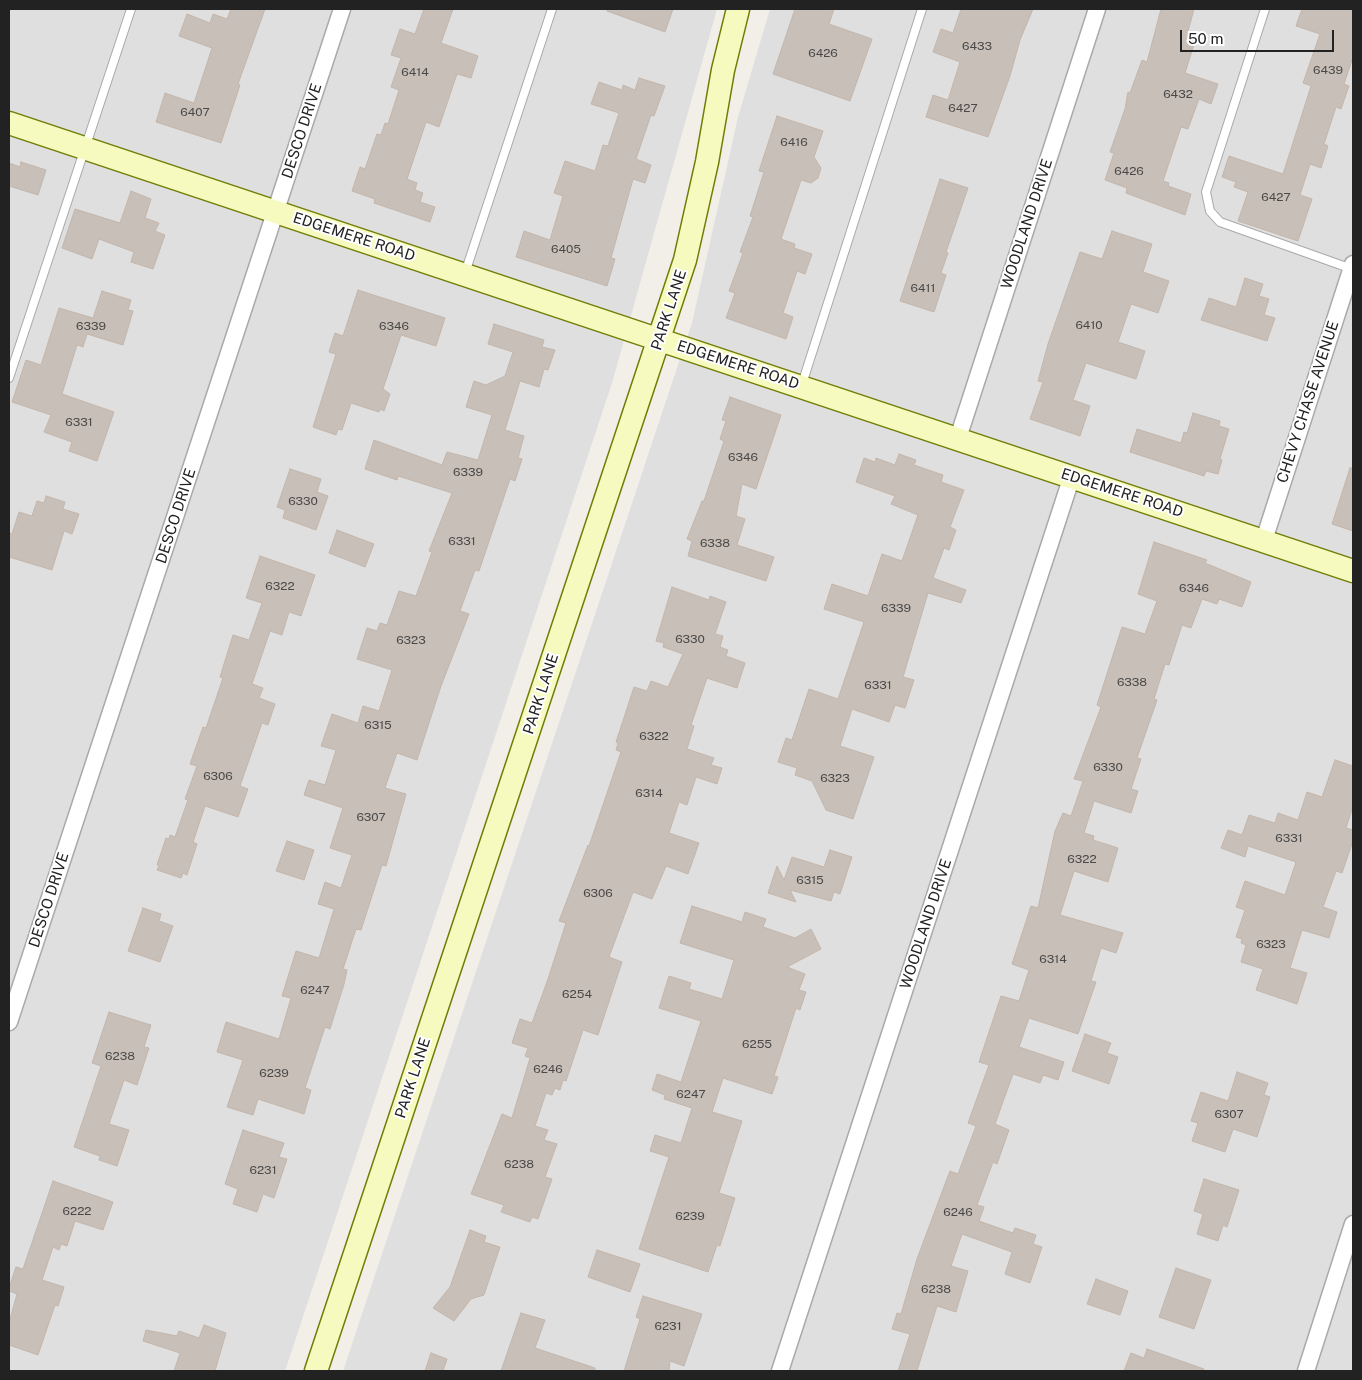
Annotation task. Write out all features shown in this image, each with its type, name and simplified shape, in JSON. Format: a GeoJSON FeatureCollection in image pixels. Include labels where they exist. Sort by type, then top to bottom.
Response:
{"type":"FeatureCollection","features":[{"type":"Feature","properties":{"kind":"street","name":"DESCO DRIVE"},"geometry":{"type":"LineString","coordinates":[[9,1022],[342,9]]}},
{"type":"Feature","properties":{"kind":"street","name":"PARK LANE"},"geometry":{"type":"LineString","coordinates":[[316,1371],[685,260],[707,162],[723,70],[738,9]]}},
{"type":"Feature","properties":{"kind":"street","name":"WOODLAND DRIVE"},"geometry":{"type":"LineString","coordinates":[[958,438],[1097,9]]}},
{"type":"Feature","properties":{"kind":"street","name":"EDGEMERE ROAD"},"geometry":{"type":"LineString","coordinates":[[9,123],[275,210],[1353,571]]}},
{"type":"Feature","properties":{"kind":"street","name":"CHEVY CHASE AVENUE"},"geometry":{"type":"LineString","coordinates":[[1264,540],[1352,267]]}},
{"type":"Feature","properties":{"kind":"street","name":"WOODLAND DRIVE"},"geometry":{"type":"LineString","coordinates":[[780,1371],[1072,476]]}},
{"type":"Feature","properties":{"kind":"street"},"geometry":{"type":"LineString","coordinates":[[1306,1371],[1353,1224]]}},
{"type":"Feature","properties":{"kind":"lane"},"geometry":{"type":"LineString","coordinates":[[9,378],[131,9]]}},
{"type":"Feature","properties":{"kind":"lane"},"geometry":{"type":"LineString","coordinates":[[464,273],[552,9]]}},
{"type":"Feature","properties":{"kind":"lane"},"geometry":{"type":"LineString","coordinates":[[801,386],[922,9]]}},
{"type":"Feature","properties":{"kind":"lane"},"geometry":{"type":"LineString","coordinates":[[1266,9],[1206,192],[1210,210],[1220,222],[1352,267]]}},
{"type":"Feature","properties":{"kind":"shaded area"},"geometry":{"type":"Polygon","coordinates":[[[9,9],[717,9],[612,383],[285,1371],[9,1371],[9,9]]]}},
{"type":"Feature","properties":{"kind":"shaded area"},"geometry":{"type":"Polygon","coordinates":[[[770,9],[1353,9],[1353,1371],[343,1371],[692,323],[738,117],[770,9]]]}},
{"type":"Feature","properties":{"kind":"building"},"geometry":{"type":"Polygon","coordinates":[[[231,9],[265,9],[238,84],[240,85],[221,143],[156,122],[165,93],[194,103],[212,48],[179,36],[187,14],[210,23],[213,14],[227,19],[231,9]]]}},
{"type":"Feature","properties":{"kind":"building"},"geometry":{"type":"Polygon","coordinates":[[[424,9],[453,9],[441,43],[478,56],[471,78],[457,74],[439,127],[426,122],[407,179],[417,183],[415,190],[423,193],[420,202],[435,207],[430,222],[374,203],[375,199],[352,191],[360,167],[365,169],[377,134],[381,135],[385,123],[388,124],[399,90],[391,87],[401,58],[391,55],[400,29],[415,34],[424,9]]]}},
{"type":"Feature","properties":{"kind":"building"},"geometry":{"type":"Polygon","coordinates":[[[607,9],[673,9],[665,32],[607,11],[607,9]]]}},
{"type":"Feature","properties":{"kind":"building"},"geometry":{"type":"Polygon","coordinates":[[[795,9],[834,9],[829,24],[872,39],[850,101],[773,74],[795,9]]]}},
{"type":"Feature","properties":{"kind":"building"},"geometry":{"type":"Polygon","coordinates":[[[961,9],[1033,9],[1020,40],[1010,76],[988,137],[926,117],[933,95],[948,100],[960,62],[933,52],[941,29],[953,33],[961,9]]]}},
{"type":"Feature","properties":{"kind":"building"},"geometry":{"type":"Polygon","coordinates":[[[1161,9],[1194,9],[1187,35],[1196,38],[1185,73],[1218,84],[1211,104],[1199,99],[1188,129],[1181,127],[1163,181],[1169,183],[1168,186],[1191,194],[1185,215],[1126,193],[1127,188],[1105,180],[1114,153],[1110,152],[1125,109],[1128,92],[1130,93],[1142,60],[1147,62],[1161,9]]]}},
{"type":"Feature","properties":{"kind":"building"},"geometry":{"type":"Polygon","coordinates":[[[1302,9],[1353,9],[1353,57],[1344,84],[1349,86],[1341,109],[1336,107],[1324,144],[1328,146],[1321,168],[1310,164],[1300,195],[1312,199],[1298,241],[1238,221],[1248,192],[1234,187],[1236,182],[1222,177],[1229,156],[1283,174],[1311,86],[1303,83],[1320,34],[1296,26],[1302,9]]]}},
{"type":"Feature","properties":{"kind":"building"},"geometry":{"type":"Polygon","coordinates":[[[639,78],[665,86],[654,116],[651,115],[636,159],[651,165],[645,183],[633,179],[611,258],[615,259],[607,286],[516,257],[524,231],[550,240],[563,196],[554,193],[565,161],[595,171],[603,145],[608,146],[619,113],[591,104],[599,82],[622,90],[623,85],[635,90],[639,78]]]}},
{"type":"Feature","properties":{"kind":"building"},"geometry":{"type":"Polygon","coordinates":[[[777,116],[823,131],[814,157],[821,168],[818,178],[811,183],[801,180],[781,239],[795,244],[794,248],[812,254],[805,274],[797,271],[783,313],[793,317],[786,339],[726,318],[735,293],[729,291],[743,253],[740,252],[753,217],[750,216],[764,172],[759,171],[777,116]]]}},
{"type":"Feature","properties":{"kind":"building"},"geometry":{"type":"Polygon","coordinates":[[[21,162],[46,170],[38,195],[9,186],[9,163],[20,167],[21,162]]]}},
{"type":"Feature","properties":{"kind":"building"},"geometry":{"type":"Polygon","coordinates":[[[940,179],[968,188],[946,252],[948,253],[941,273],[946,275],[934,312],[900,301],[940,179]]]}},
{"type":"Feature","properties":{"kind":"building"},"geometry":{"type":"Polygon","coordinates":[[[131,191],[151,199],[145,218],[159,223],[155,231],[165,235],[153,269],[131,262],[134,252],[99,239],[92,259],[62,248],[75,209],[120,223],[131,191]]]}},
{"type":"Feature","properties":{"kind":"building"},"geometry":{"type":"Polygon","coordinates":[[[1112,231],[1152,244],[1143,272],[1169,281],[1158,313],[1131,304],[1118,342],[1145,351],[1136,379],[1086,363],[1073,400],[1090,406],[1080,436],[1030,419],[1043,382],[1038,381],[1048,344],[1080,252],[1102,259],[1112,231]]]}},
{"type":"Feature","properties":{"kind":"building"},"geometry":{"type":"Polygon","coordinates":[[[1245,278],[1263,284],[1259,296],[1269,299],[1264,315],[1275,318],[1267,341],[1201,320],[1209,298],[1236,307],[1245,278]]]}},
{"type":"Feature","properties":{"kind":"building"},"geometry":{"type":"Polygon","coordinates":[[[358,290],[445,318],[436,346],[401,335],[383,389],[390,394],[384,411],[380,409],[379,412],[351,403],[342,430],[338,429],[336,435],[313,427],[336,354],[329,352],[335,333],[343,336],[358,290]]]}},
{"type":"Feature","properties":{"kind":"building"},"geometry":{"type":"Polygon","coordinates":[[[102,291],[131,300],[128,310],[133,311],[123,345],[87,334],[83,347],[77,345],[62,394],[114,412],[97,461],[69,451],[72,442],[44,432],[51,415],[12,402],[26,360],[41,365],[59,308],[93,318],[102,291]]]}},
{"type":"Feature","properties":{"kind":"building"},"geometry":{"type":"Polygon","coordinates":[[[494,324],[544,340],[542,347],[555,350],[548,370],[544,369],[539,387],[520,381],[505,430],[524,436],[518,458],[522,459],[515,481],[510,479],[479,571],[475,570],[460,611],[469,614],[441,686],[417,760],[397,753],[385,788],[406,794],[386,866],[382,865],[361,930],[356,929],[343,969],[347,970],[344,984],[330,1029],[325,1027],[305,1088],[311,1090],[304,1114],[258,1099],[253,1115],[227,1107],[243,1060],[217,1052],[226,1022],[279,1039],[291,998],[282,996],[296,951],[319,958],[334,909],[318,904],[325,882],[341,888],[352,855],[330,848],[343,808],[304,795],[309,780],[325,785],[336,750],[321,746],[332,714],[358,723],[363,706],[379,711],[392,670],[357,659],[367,628],[377,631],[380,623],[387,625],[399,591],[416,596],[432,552],[429,551],[452,493],[398,476],[397,480],[365,469],[374,440],[442,465],[447,452],[478,460],[492,415],[466,407],[474,381],[486,385],[505,376],[513,352],[488,344],[494,324]]]}},
{"type":"Feature","properties":{"kind":"building"},"geometry":{"type":"Polygon","coordinates":[[[730,397],[781,415],[756,489],[742,484],[736,516],[745,519],[737,545],[774,557],[766,581],[688,556],[692,541],[687,539],[702,501],[704,501],[724,441],[720,439],[726,421],[722,420],[730,397]]]}},
{"type":"Feature","properties":{"kind":"building"},"geometry":{"type":"Polygon","coordinates":[[[1193,413],[1220,421],[1219,426],[1229,429],[1220,459],[1222,460],[1218,474],[1206,471],[1204,476],[1130,452],[1137,429],[1181,443],[1184,432],[1187,433],[1193,413]]]}},
{"type":"Feature","properties":{"kind":"building"},"geometry":{"type":"Polygon","coordinates":[[[899,454],[916,460],[914,465],[943,475],[941,482],[964,490],[950,527],[956,530],[949,550],[944,548],[933,578],[966,590],[961,603],[928,593],[903,677],[914,680],[905,708],[895,705],[889,722],[852,709],[840,746],[874,757],[853,819],[826,810],[812,781],[795,775],[797,768],[778,762],[786,738],[792,740],[809,689],[838,699],[864,622],[824,609],[832,584],[868,596],[882,554],[902,561],[918,515],[891,504],[895,496],[856,482],[864,458],[875,462],[876,458],[895,465],[899,454]]]}},
{"type":"Feature","properties":{"kind":"building"},"geometry":{"type":"Polygon","coordinates":[[[1350,468],[1353,468],[1353,531],[1332,524],[1350,468]]]}},
{"type":"Feature","properties":{"kind":"building"},"geometry":{"type":"Polygon","coordinates":[[[290,469],[321,479],[317,492],[328,496],[316,530],[283,518],[285,510],[277,507],[290,469]]]}},
{"type":"Feature","properties":{"kind":"building"},"geometry":{"type":"Polygon","coordinates":[[[46,496],[65,502],[63,509],[79,514],[72,534],[64,531],[52,570],[9,557],[9,533],[12,534],[19,512],[32,516],[37,501],[44,503],[46,496]]]}},
{"type":"Feature","properties":{"kind":"building"},"geometry":{"type":"Polygon","coordinates":[[[337,530],[374,544],[365,567],[329,553],[337,530]]]}},
{"type":"Feature","properties":{"kind":"building"},"geometry":{"type":"Polygon","coordinates":[[[1154,542],[1207,560],[1205,563],[1251,582],[1242,607],[1219,599],[1217,604],[1202,599],[1191,628],[1182,625],[1169,665],[1165,664],[1154,699],[1157,700],[1137,758],[1141,759],[1131,789],[1138,791],[1131,813],[1094,801],[1084,833],[1094,836],[1093,840],[1118,848],[1108,882],[1074,871],[1060,915],[1123,933],[1116,953],[1101,948],[1091,981],[1096,982],[1078,1034],[1029,1018],[1019,1047],[1064,1062],[1058,1080],[1043,1075],[1040,1083],[1013,1074],[995,1124],[1009,1130],[997,1164],[993,1162],[977,1205],[984,1207],[979,1221],[1013,1233],[1015,1228],[1036,1235],[1033,1244],[1042,1247],[1030,1283],[1005,1274],[1012,1252],[962,1234],[951,1266],[968,1271],[956,1312],[937,1306],[917,1371],[898,1371],[910,1334],[892,1329],[897,1313],[901,1314],[917,1259],[950,1171],[958,1174],[976,1126],[968,1123],[989,1065],[979,1062],[1001,996],[1019,1001],[1029,970],[1012,964],[1031,906],[1038,908],[1055,831],[1063,813],[1071,816],[1083,781],[1074,779],[1101,707],[1097,705],[1122,627],[1145,634],[1157,601],[1138,594],[1154,542]]]}},
{"type":"Feature","properties":{"kind":"building"},"geometry":{"type":"Polygon","coordinates":[[[260,556],[315,575],[301,616],[289,612],[282,635],[270,631],[252,684],[263,688],[259,698],[275,704],[268,725],[262,723],[240,786],[248,789],[238,817],[205,806],[193,842],[197,844],[187,875],[183,873],[181,878],[157,870],[159,866],[157,865],[166,838],[169,839],[170,835],[175,837],[188,800],[185,799],[197,766],[190,764],[203,727],[206,728],[223,678],[220,677],[233,635],[249,640],[262,603],[246,598],[260,556]]]}},
{"type":"Feature","properties":{"kind":"building"},"geometry":{"type":"Polygon","coordinates":[[[672,587],[709,600],[710,596],[726,602],[715,634],[723,636],[720,647],[728,650],[726,656],[745,663],[737,688],[707,678],[691,725],[694,726],[687,749],[714,758],[711,765],[722,768],[717,784],[696,777],[687,805],[679,802],[669,833],[699,843],[688,874],[666,866],[652,899],[633,892],[609,957],[622,962],[598,1035],[583,1030],[566,1081],[563,1080],[560,1090],[555,1088],[552,1095],[546,1093],[535,1126],[548,1130],[544,1140],[557,1144],[545,1177],[552,1179],[538,1219],[532,1217],[530,1222],[501,1212],[504,1205],[471,1194],[502,1114],[512,1118],[530,1058],[525,1056],[528,1048],[512,1043],[520,1019],[532,1023],[548,979],[566,923],[559,921],[589,846],[621,752],[616,750],[618,743],[616,742],[634,687],[647,691],[651,681],[668,687],[683,654],[663,647],[664,643],[656,641],[672,587]]]}},
{"type":"Feature","properties":{"kind":"building"},"geometry":{"type":"Polygon","coordinates":[[[1335,760],[1353,766],[1353,806],[1346,828],[1353,830],[1353,841],[1342,873],[1336,871],[1323,907],[1337,912],[1329,938],[1302,930],[1290,968],[1307,973],[1297,1004],[1256,990],[1263,969],[1241,962],[1246,945],[1241,943],[1242,939],[1236,937],[1245,910],[1236,907],[1245,881],[1285,895],[1296,862],[1248,846],[1245,857],[1221,848],[1228,830],[1242,835],[1249,815],[1275,823],[1278,813],[1298,820],[1307,792],[1322,797],[1335,760]]]}},
{"type":"Feature","properties":{"kind":"building"},"geometry":{"type":"Polygon","coordinates":[[[287,841],[314,850],[304,880],[276,871],[287,841]]]}},
{"type":"Feature","properties":{"kind":"building"},"geometry":{"type":"Polygon","coordinates":[[[830,850],[852,857],[840,894],[834,892],[831,901],[790,890],[796,902],[768,893],[777,866],[784,880],[792,857],[824,867],[830,850]]]}},
{"type":"Feature","properties":{"kind":"building"},"geometry":{"type":"Polygon","coordinates":[[[692,906],[742,922],[745,912],[766,919],[763,927],[795,938],[811,929],[821,949],[787,967],[805,974],[799,990],[806,992],[800,1010],[796,1008],[774,1076],[778,1077],[772,1094],[723,1078],[712,1112],[742,1121],[719,1193],[735,1198],[720,1246],[717,1245],[708,1272],[639,1249],[669,1157],[650,1151],[655,1135],[681,1143],[692,1108],[664,1099],[665,1095],[652,1090],[657,1074],[681,1082],[701,1021],[659,1008],[669,976],[691,983],[689,989],[722,999],[734,960],[680,943],[692,906]]]}},
{"type":"Feature","properties":{"kind":"building"},"geometry":{"type":"Polygon","coordinates":[[[143,908],[161,914],[159,921],[173,926],[160,962],[128,951],[143,908]]]}},
{"type":"Feature","properties":{"kind":"building"},"geometry":{"type":"Polygon","coordinates":[[[109,1012],[151,1025],[144,1047],[149,1048],[137,1085],[124,1080],[109,1124],[129,1130],[117,1166],[99,1160],[100,1156],[74,1147],[101,1066],[92,1063],[109,1012]]]}},
{"type":"Feature","properties":{"kind":"building"},"geometry":{"type":"Polygon","coordinates":[[[1085,1034],[1111,1043],[1107,1053],[1118,1057],[1109,1084],[1072,1071],[1085,1034]]]}},
{"type":"Feature","properties":{"kind":"building"},"geometry":{"type":"Polygon","coordinates":[[[1237,1072],[1268,1083],[1264,1095],[1270,1097],[1257,1137],[1233,1129],[1225,1152],[1192,1141],[1198,1123],[1191,1121],[1201,1092],[1228,1101],[1237,1072]]]}},
{"type":"Feature","properties":{"kind":"building"},"geometry":{"type":"Polygon","coordinates":[[[243,1130],[284,1143],[279,1157],[287,1159],[274,1198],[263,1194],[257,1212],[233,1204],[238,1189],[225,1184],[243,1130]]]}},
{"type":"Feature","properties":{"kind":"building"},"geometry":{"type":"Polygon","coordinates":[[[1204,1179],[1239,1190],[1227,1227],[1223,1225],[1218,1241],[1197,1234],[1203,1214],[1194,1211],[1204,1179]]]}},
{"type":"Feature","properties":{"kind":"building"},"geometry":{"type":"Polygon","coordinates":[[[53,1181],[113,1202],[103,1230],[75,1221],[67,1246],[61,1244],[59,1250],[53,1247],[42,1280],[64,1287],[58,1306],[55,1305],[38,1355],[9,1345],[9,1323],[17,1294],[9,1291],[9,1288],[16,1267],[23,1269],[53,1181]]]}},
{"type":"Feature","properties":{"kind":"building"},"geometry":{"type":"Polygon","coordinates":[[[470,1230],[486,1236],[484,1242],[500,1247],[484,1295],[471,1299],[454,1321],[433,1308],[450,1287],[470,1230]]]}},
{"type":"Feature","properties":{"kind":"building"},"geometry":{"type":"Polygon","coordinates":[[[597,1250],[640,1264],[630,1292],[588,1277],[597,1250]]]}},
{"type":"Feature","properties":{"kind":"building"},"geometry":{"type":"Polygon","coordinates":[[[1176,1268],[1211,1280],[1194,1329],[1159,1317],[1176,1268]]]}},
{"type":"Feature","properties":{"kind":"building"},"geometry":{"type":"Polygon","coordinates":[[[1096,1279],[1128,1291],[1120,1315],[1087,1304],[1096,1279]]]}},
{"type":"Feature","properties":{"kind":"building"},"geometry":{"type":"Polygon","coordinates":[[[643,1296],[702,1314],[684,1366],[670,1361],[669,1371],[624,1371],[640,1319],[636,1317],[643,1296]]]}},
{"type":"Feature","properties":{"kind":"building"},"geometry":{"type":"Polygon","coordinates":[[[521,1313],[545,1320],[535,1348],[595,1368],[595,1371],[501,1371],[521,1313]]]}},
{"type":"Feature","properties":{"kind":"building"},"geometry":{"type":"Polygon","coordinates":[[[204,1325],[226,1333],[215,1371],[174,1371],[180,1353],[143,1341],[146,1330],[177,1336],[179,1331],[199,1338],[204,1325]]]}},
{"type":"Feature","properties":{"kind":"building"},"geometry":{"type":"Polygon","coordinates":[[[1147,1349],[1204,1369],[1203,1371],[1124,1371],[1131,1353],[1144,1358],[1147,1349]]]}},
{"type":"Feature","properties":{"kind":"building"},"geometry":{"type":"Polygon","coordinates":[[[431,1353],[447,1359],[443,1371],[425,1371],[431,1353]]]}}]}
